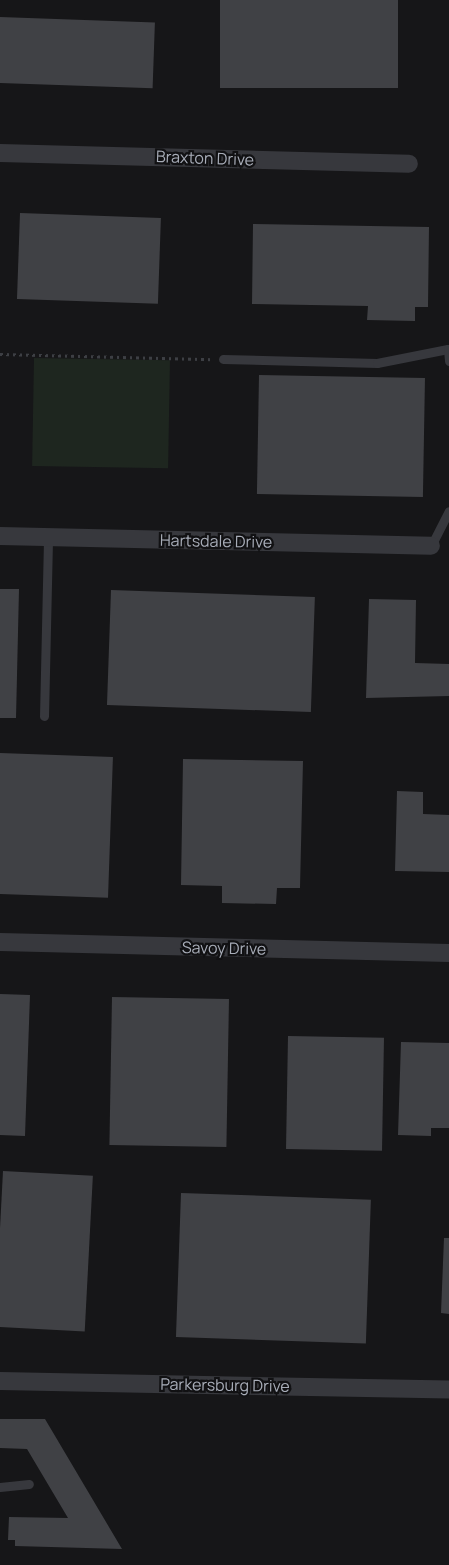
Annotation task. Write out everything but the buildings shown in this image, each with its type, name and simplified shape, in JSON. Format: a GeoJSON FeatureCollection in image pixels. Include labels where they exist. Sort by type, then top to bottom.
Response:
{"type":"FeatureCollection","features":[{"type":"Feature","properties":{"kind":"street","name":"Braxton Drive"},"geometry":{"type":"LineString","coordinates":[[0,153],[410,164]]}},
{"type":"Feature","properties":{"kind":"street","name":"Hartsdale Drive"},"geometry":{"type":"LineString","coordinates":[[0,536],[431,546]]}},
{"type":"Feature","properties":{"kind":"street","name":"Savoy Drive"},"geometry":{"type":"LineString","coordinates":[[0,942],[449,953]]}},
{"type":"Feature","properties":{"kind":"street","name":"Parkersburg Drive"},"geometry":{"type":"LineString","coordinates":[[0,1381],[449,1390]]}},
{"type":"Feature","properties":{"kind":"lane"},"geometry":{"type":"LineString","coordinates":[[223,359],[377,363],[448,349],[449,361]]}},
{"type":"Feature","properties":{"kind":"lane"},"geometry":{"type":"LineString","coordinates":[[431,546],[449,511]]}},
{"type":"Feature","properties":{"kind":"lane"},"geometry":{"type":"LineString","coordinates":[[44,716],[48,537]]}},
{"type":"Feature","properties":{"kind":"lane"},"geometry":{"type":"LineString","coordinates":[[0,1487],[29,1484]]}},
{"type":"Feature","properties":{"kind":"path"},"geometry":{"type":"LineString","coordinates":[[0,354],[223,359]]}},
{"type":"Feature","properties":{"kind":"shaded area"},"geometry":{"type":"Polygon","coordinates":[[[34,358],[170,360],[168,468],[32,466],[34,358]]]}}]}
